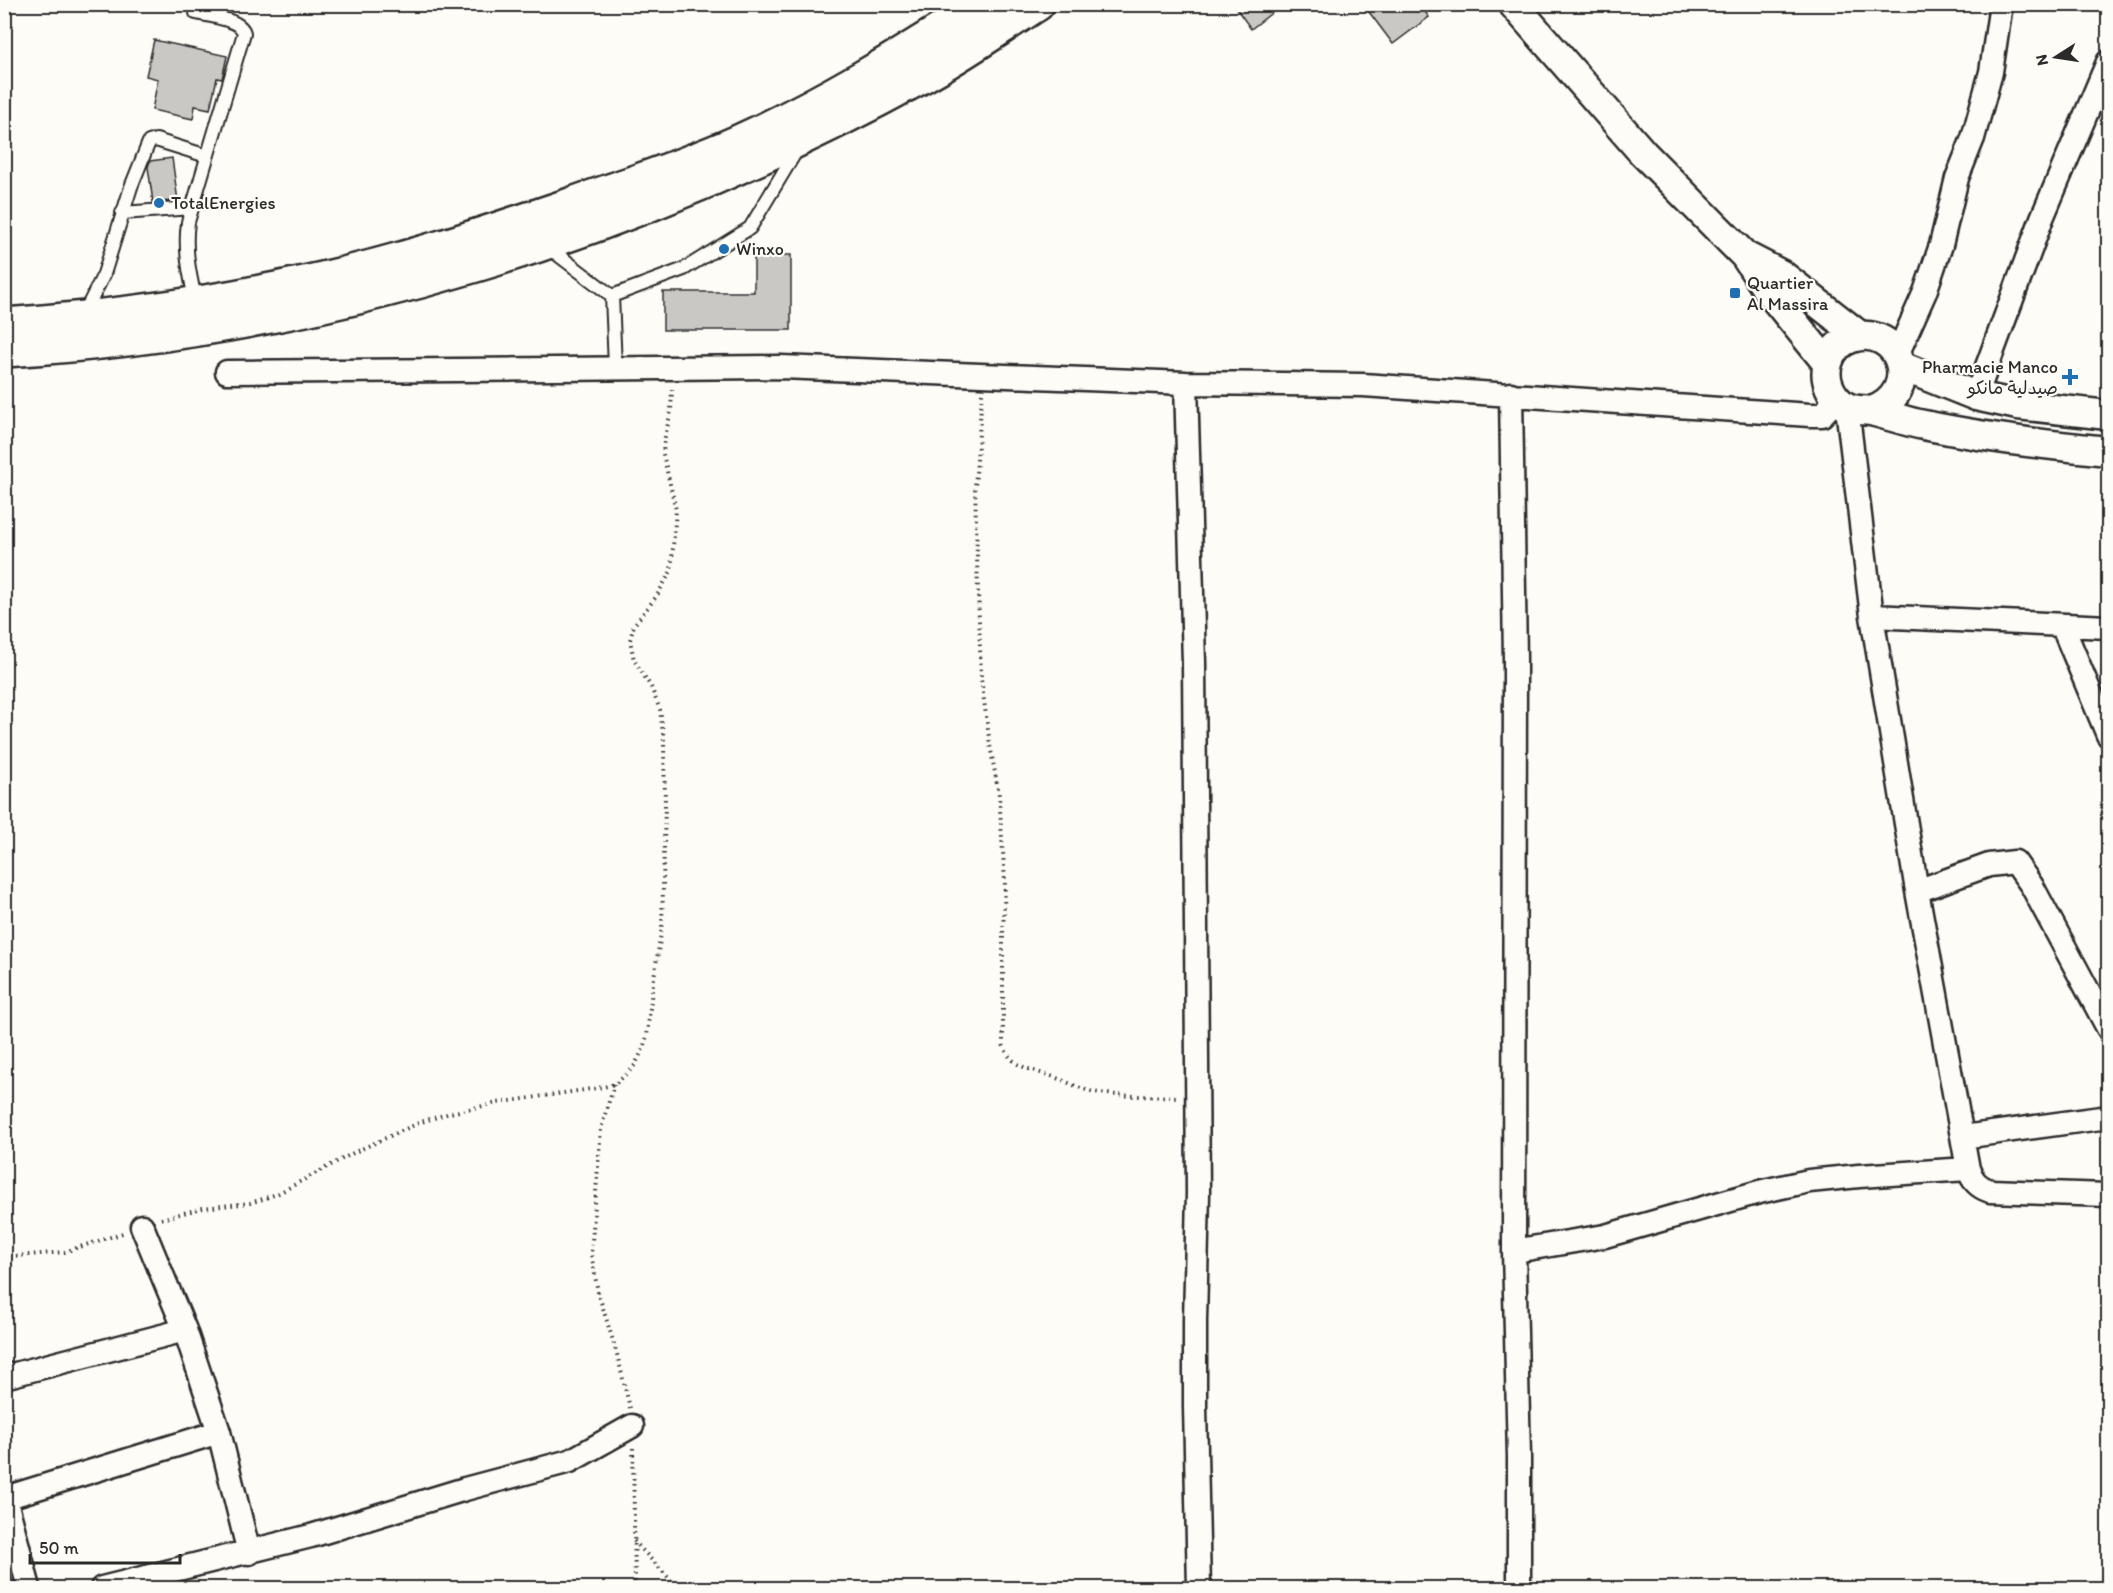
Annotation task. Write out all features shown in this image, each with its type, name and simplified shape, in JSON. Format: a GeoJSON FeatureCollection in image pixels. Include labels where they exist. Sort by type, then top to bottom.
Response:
{"type":"FeatureCollection","features":[{"type":"Feature","properties":{"kind":"highway"},"geometry":{"type":"LineString","coordinates":[[4,325],[81,319],[196,304],[306,283],[455,244],[663,172],[736,143],[814,105],[982,4]]}},
{"type":"Feature","properties":{"kind":"highway"},"geometry":{"type":"LineString","coordinates":[[4,350],[194,330],[288,313],[389,290],[544,244],[679,194],[804,138],[927,73],[1037,4]]}},
{"type":"Feature","properties":{"kind":"street"},"geometry":{"type":"LineString","coordinates":[[1513,4],[1643,153],[1745,256],[1766,288],[1827,363]]}},
{"type":"Feature","properties":{"kind":"street"},"geometry":{"type":"LineString","coordinates":[[1899,361],[1941,245],[1957,178],[1973,138],[1991,72],[2001,4]]}},
{"type":"Feature","properties":{"kind":"street"},"geometry":{"type":"LineString","coordinates":[[1976,396],[2042,218],[2109,62]]}},
{"type":"Feature","properties":{"kind":"street"},"geometry":{"type":"LineString","coordinates":[[1745,256],[1782,275],[1860,336]]}},
{"type":"Feature","properties":{"kind":"street"},"geometry":{"type":"LineString","coordinates":[[227,372],[781,367],[1186,383],[1363,385],[1822,415],[1852,406],[1883,407],[1899,389],[1902,378],[1899,361],[1890,346],[1881,339],[1871,336],[1850,338],[1833,351],[1827,363],[1826,376],[1829,389],[1852,406],[1921,425],[1975,435],[2024,443],[2109,451]]}},
{"type":"Feature","properties":{"kind":"street"},"geometry":{"type":"LineString","coordinates":[[1899,361],[1976,396],[2018,405],[2109,415]]}},
{"type":"Feature","properties":{"kind":"street"},"geometry":{"type":"LineString","coordinates":[[1186,383],[1194,663],[1198,1193],[1195,1342],[1199,1588]]}},
{"type":"Feature","properties":{"kind":"street"},"geometry":{"type":"LineString","coordinates":[[1511,394],[1515,659],[1514,1251],[1519,1457],[1519,1588]]}},
{"type":"Feature","properties":{"kind":"street"},"geometry":{"type":"LineString","coordinates":[[1852,406],[1872,616],[1917,891],[1968,1169],[1973,1180],[1981,1188],[1990,1191],[2109,1195]]}},
{"type":"Feature","properties":{"kind":"street"},"geometry":{"type":"LineString","coordinates":[[1872,616],[2109,627]]}},
{"type":"Feature","properties":{"kind":"street"},"geometry":{"type":"LineString","coordinates":[[2062,625],[2109,735]]}},
{"type":"Feature","properties":{"kind":"street"},"geometry":{"type":"LineString","coordinates":[[1917,891],[1989,865],[2015,862],[2032,886],[2109,1028]]}},
{"type":"Feature","properties":{"kind":"street"},"geometry":{"type":"LineString","coordinates":[[1963,1137],[2109,1117]]}},
{"type":"Feature","properties":{"kind":"street"},"geometry":{"type":"LineString","coordinates":[[1514,1251],[1605,1236],[1758,1192],[1809,1181],[1968,1169]]}},
{"type":"Feature","properties":{"kind":"street"},"geometry":{"type":"LineString","coordinates":[[142,1226],[185,1330],[219,1432],[249,1552]]}},
{"type":"Feature","properties":{"kind":"street"},"geometry":{"type":"LineString","coordinates":[[4,1377],[185,1330]]}},
{"type":"Feature","properties":{"kind":"street"},"geometry":{"type":"LineString","coordinates":[[102,1588],[311,1536],[465,1489],[570,1461],[632,1426]]}},
{"type":"Feature","properties":{"kind":"street"},"geometry":{"type":"LineString","coordinates":[[29,1588],[5,1496],[219,1432]]}},
{"type":"Feature","properties":{"kind":"lane"},"geometry":{"type":"LineString","coordinates":[[196,13],[237,23],[243,28],[244,33],[192,208],[186,245],[196,304]]}},
{"type":"Feature","properties":{"kind":"lane"},"geometry":{"type":"LineString","coordinates":[[612,296],[684,269],[750,228],[804,138]]}},
{"type":"Feature","properties":{"kind":"lane"},"geometry":{"type":"LineString","coordinates":[[81,319],[104,274],[122,213],[149,142],[156,140],[207,156]]}},
{"type":"Feature","properties":{"kind":"lane"},"geometry":{"type":"LineString","coordinates":[[122,213],[192,208]]}},
{"type":"Feature","properties":{"kind":"lane"},"geometry":{"type":"LineString","coordinates":[[544,244],[612,296]]}},
{"type":"Feature","properties":{"kind":"lane"},"geometry":{"type":"LineString","coordinates":[[612,296],[615,368]]}},
{"type":"Feature","properties":{"kind":"path"},"geometry":{"type":"LineString","coordinates":[[4,1257],[40,1256],[64,1252],[203,1208],[250,1203],[279,1193],[357,1151],[421,1122],[497,1103],[604,1087],[615,1084],[635,1065],[647,1036],[662,927],[665,804],[664,741],[660,710],[651,687],[634,660],[630,640],[634,626],[656,597],[671,571],[676,510],[663,454],[663,441],[671,411],[672,367]]}},
{"type":"Feature","properties":{"kind":"path"},"geometry":{"type":"LineString","coordinates":[[983,376],[975,487],[978,591],[981,678],[999,795],[1005,881],[1002,933],[1004,1048],[1011,1059],[1031,1071],[1094,1092],[1197,1097]]}},
{"type":"Feature","properties":{"kind":"path"},"geometry":{"type":"LineString","coordinates":[[615,1084],[601,1129],[591,1254],[598,1292],[628,1393],[632,1426],[635,1588]]}},
{"type":"Feature","properties":{"kind":"path"},"geometry":{"type":"LineString","coordinates":[[634,1540],[678,1588]]}},
{"type":"Feature","properties":{"kind":"building"},"geometry":{"type":"Polygon","coordinates":[[[1233,4],[1283,4],[1251,29],[1233,4]]]}},
{"type":"Feature","properties":{"kind":"building"},"geometry":{"type":"Polygon","coordinates":[[[1363,4],[1419,4],[1429,17],[1393,44],[1363,4]]]}},
{"type":"Feature","properties":{"kind":"building"},"geometry":{"type":"Polygon","coordinates":[[[154,40],[227,56],[222,79],[217,78],[210,109],[195,106],[193,119],[152,110],[158,79],[146,76],[154,40]]]}},
{"type":"Feature","properties":{"kind":"building"},"geometry":{"type":"Polygon","coordinates":[[[172,158],[178,201],[153,202],[148,167],[150,161],[172,158]]]}},
{"type":"Feature","properties":{"kind":"building"},"geometry":{"type":"Polygon","coordinates":[[[754,255],[791,255],[791,330],[663,330],[663,292],[754,292],[754,255]]]}},
{"type":"Feature","properties":{"kind":"place","name":"TotalEnergies"},"geometry":{"type":"Point","coordinates":[159,203]}},
{"type":"Feature","properties":{"kind":"place","name":"Winxo"},"geometry":{"type":"Point","coordinates":[724,249]}},
{"type":"Feature","properties":{"kind":"place","name":"Quartier Al Massira"},"geometry":{"type":"Point","coordinates":[1735,293]}},
{"type":"Feature","properties":{"kind":"place","name":"Pharmacie Manco صيدلية مانكو"},"geometry":{"type":"Point","coordinates":[2070,377]}}]}
